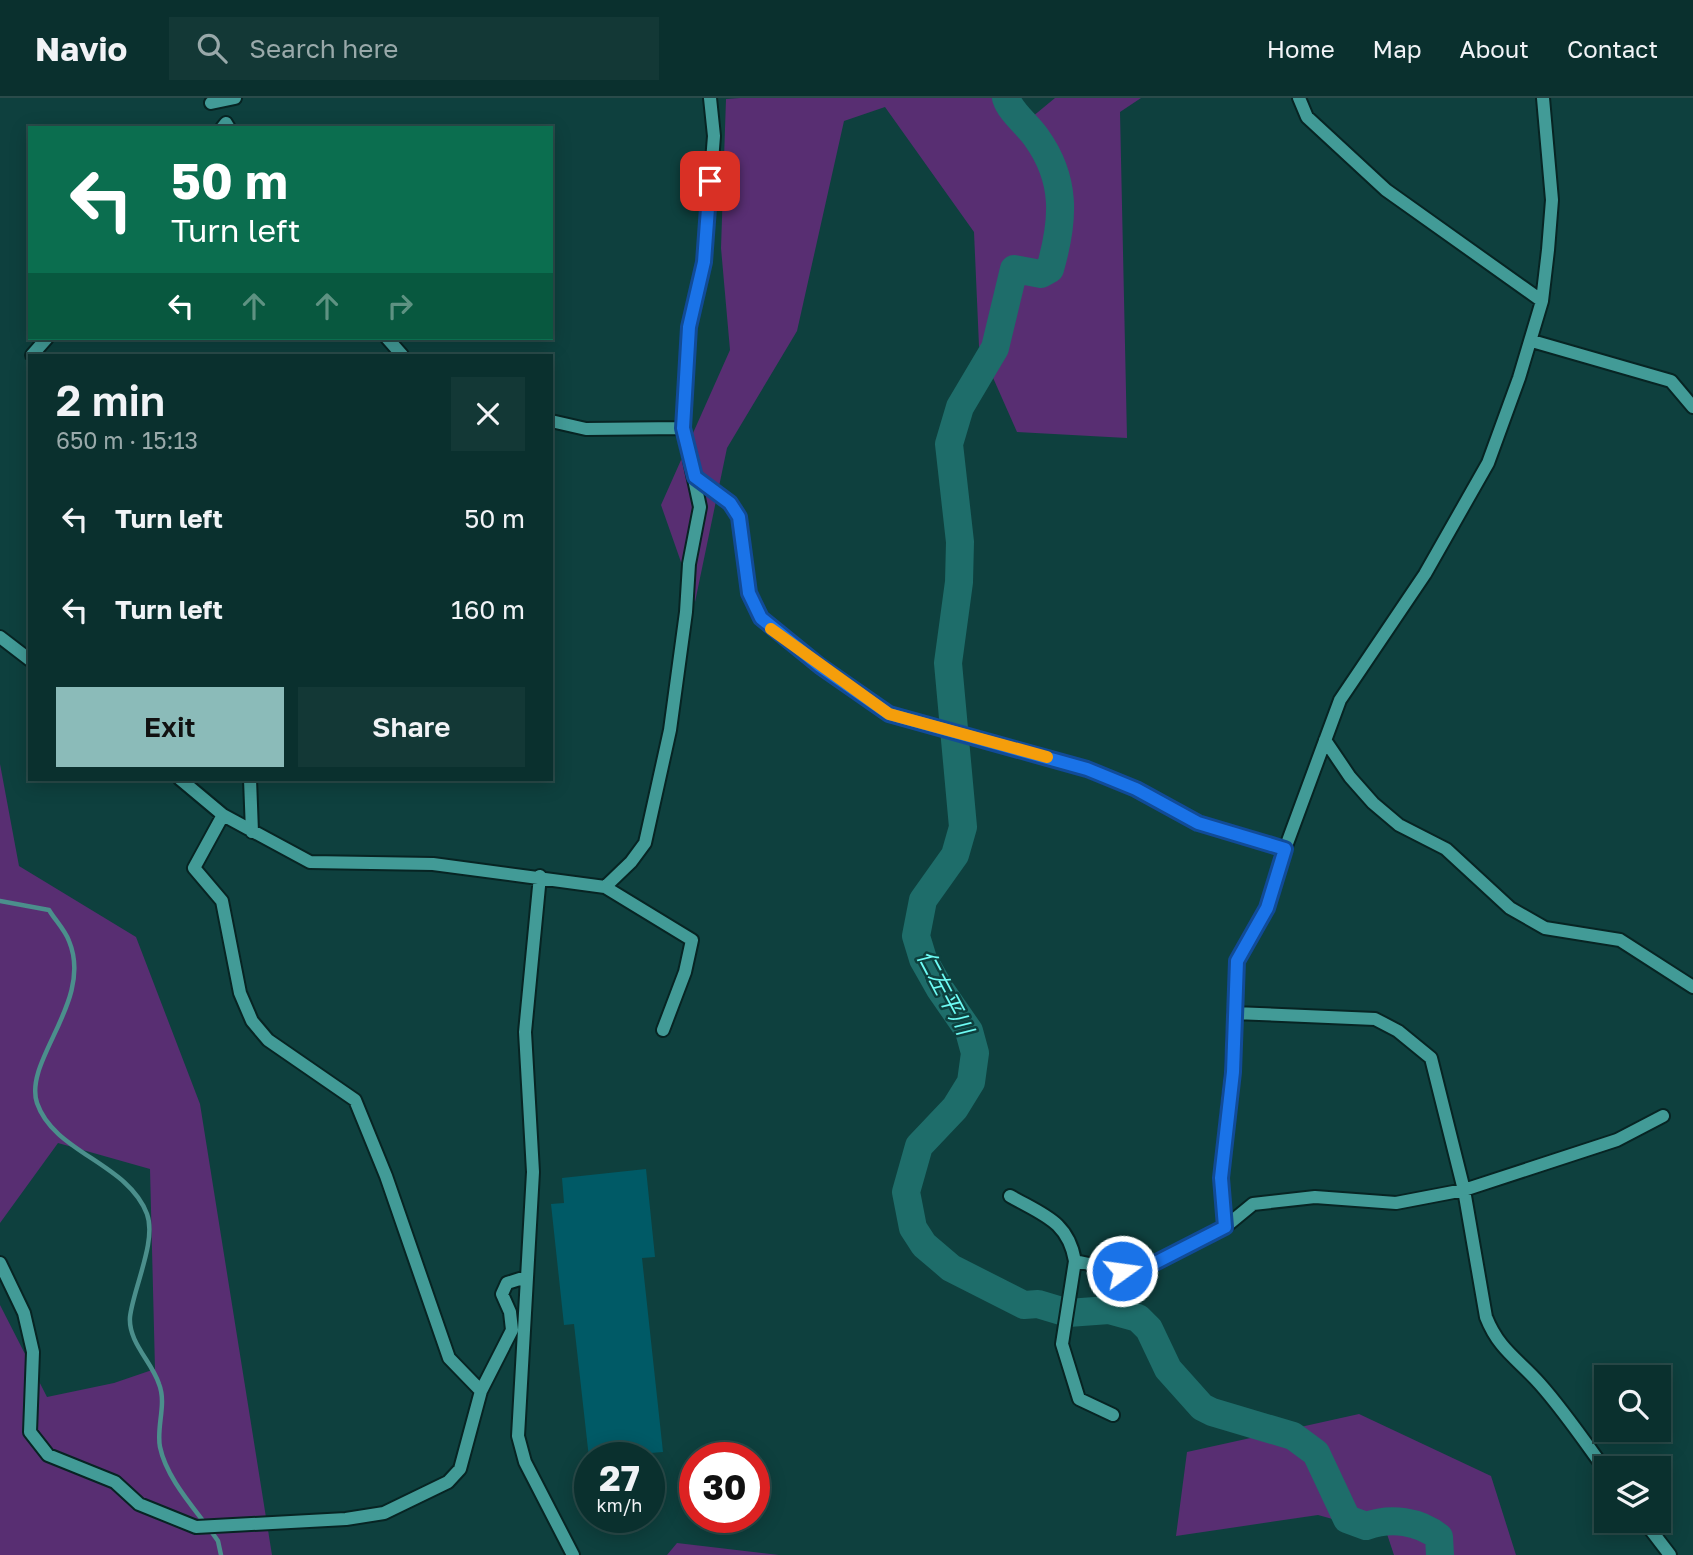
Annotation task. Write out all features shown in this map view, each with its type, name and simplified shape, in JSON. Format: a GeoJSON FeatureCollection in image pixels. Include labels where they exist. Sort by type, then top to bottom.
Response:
{"type":"FeatureCollection","features":[{"type":"Feature","properties":{"kind":"street"},"geometry":{"type":"LineString","coordinates":[[211,103],[235,98]]}},
{"type":"Feature","properties":{"kind":"street"},"geometry":{"type":"LineString","coordinates":[[605,887],[631,862],[645,843],[670,730],[686,612],[689,564],[700,507],[683,428],[689,327],[704,262],[714,136],[710,98]]}},
{"type":"Feature","properties":{"kind":"street"},"geometry":{"type":"LineString","coordinates":[[1299,98],[1307,117],[1386,190],[1542,301]]}},
{"type":"Feature","properties":{"kind":"street"},"geometry":{"type":"LineString","coordinates":[[1225,1227],[1221,1178],[1233,1072],[1237,961],[1267,908],[1285,849],[1339,699],[1425,574],[1488,463],[1532,341],[1542,301],[1552,200],[1543,98]]}},
{"type":"Feature","properties":{"kind":"street"},"geometry":{"type":"LineString","coordinates":[[34,354],[45,340]]}},
{"type":"Feature","properties":{"kind":"street"},"geometry":{"type":"LineString","coordinates":[[389,340],[401,354]]}},
{"type":"Feature","properties":{"kind":"street"},"geometry":{"type":"LineString","coordinates":[[1532,341],[1671,381],[1693,407]]}},
{"type":"Feature","properties":{"kind":"street"},"geometry":{"type":"LineString","coordinates":[[553,421],[586,429],[683,428]]}},
{"type":"Feature","properties":{"kind":"street"},"geometry":{"type":"LineString","coordinates":[[695,477],[730,503],[739,517],[749,593],[761,618],[820,666],[889,714],[1087,769],[1136,789],[1198,823],[1285,849]]}},
{"type":"Feature","properties":{"kind":"street"},"geometry":{"type":"LineString","coordinates":[[0,637],[28,658]]}},
{"type":"Feature","properties":{"kind":"street"},"geometry":{"type":"LineString","coordinates":[[1325,740],[1350,777],[1373,803],[1399,825],[1446,849],[1510,908],[1545,928],[1620,940],[1693,987]]}},
{"type":"Feature","properties":{"kind":"street"},"geometry":{"type":"LineString","coordinates":[[182,781],[223,816],[310,862],[433,864],[540,876],[605,887],[692,940],[685,972],[663,1030]]}},
{"type":"Feature","properties":{"kind":"street"},"geometry":{"type":"LineString","coordinates":[[250,781],[252,832]]}},
{"type":"Feature","properties":{"kind":"street"},"geometry":{"type":"LineString","coordinates":[[223,816],[194,868],[222,901],[240,993],[252,1021],[268,1040],[355,1100],[386,1176],[449,1359],[481,1391]]}},
{"type":"Feature","properties":{"kind":"street"},"geometry":{"type":"LineString","coordinates":[[540,876],[525,1031],[533,1172],[519,1436],[525,1462],[573,1555]]}},
{"type":"Feature","properties":{"kind":"street"},"geometry":{"type":"LineString","coordinates":[[1234,1013],[1375,1019],[1417,1044],[1431,1058],[1464,1190],[1486,1317],[1493,1336],[1510,1357],[1538,1381],[1595,1456]]}},
{"type":"Feature","properties":{"kind":"street"},"geometry":{"type":"LineString","coordinates":[[1075,1261],[1122,1271],[1143,1269],[1225,1227],[1253,1204],[1315,1197],[1396,1203],[1464,1190],[1617,1140],[1663,1116]]}},
{"type":"Feature","properties":{"kind":"street"},"geometry":{"type":"LineString","coordinates":[[1010,1196],[1062,1226],[1072,1242],[1075,1261],[1072,1292],[1062,1344],[1079,1399],[1113,1415]]}},
{"type":"Feature","properties":{"kind":"street"},"geometry":{"type":"LineString","coordinates":[[0,1263],[24,1313],[33,1352],[30,1432],[37,1444],[48,1455],[115,1482],[139,1504],[196,1527],[346,1519],[384,1513],[448,1482],[460,1469],[481,1391],[512,1329],[510,1312],[502,1294],[507,1283],[526,1277]]}},
{"type":"Feature","properties":{"kind":"street"},"geometry":{"type":"LineString","coordinates":[[1653,1533],[1670,1555]]}},
{"type":"Feature","properties":{"kind":"shaded area"},"geometry":{"type":"Polygon","coordinates":[[[1019,98],[1015,131],[1055,98],[1141,98],[1120,112],[1127,438],[1017,432],[979,346],[974,232],[885,107],[844,121],[797,331],[727,448],[695,602],[661,505],[730,350],[721,248],[726,99],[1019,98]]]}},
{"type":"Feature","properties":{"kind":"shaded area"},"geometry":{"type":"Polygon","coordinates":[[[0,764],[19,866],[136,937],[200,1104],[272,1555],[0,1555],[0,1305],[47,1397],[114,1383],[155,1369],[150,1169],[58,1143],[0,1223],[0,764]]]}},
{"type":"Feature","properties":{"kind":"shaded area"},"geometry":{"type":"Polygon","coordinates":[[[1359,1414],[1491,1476],[1516,1555],[1394,1555],[1387,1534],[1318,1515],[1176,1536],[1187,1452],[1359,1414]]]}},
{"type":"Feature","properties":{"kind":"shaded area"},"geometry":{"type":"Polygon","coordinates":[[[677,1543],[779,1555],[667,1555],[677,1543]]]}},
{"type":"Feature","properties":{"kind":"building"},"geometry":{"type":"Polygon","coordinates":[[[646,1169],[655,1257],[642,1258],[662,1442],[587,1442],[574,1324],[564,1325],[551,1204],[564,1203],[562,1178],[646,1169]]]}},
{"type":"Feature","properties":{"kind":"waterway","name":"仁左平川"},"geometry":{"type":"LineString","coordinates":[[1006,98],[1046,153],[1058,185],[1060,217],[1050,269],[1041,274],[1014,269],[995,348],[960,407],[949,444],[960,542],[959,582],[948,663],[963,827],[955,855],[923,900],[916,936],[923,959],[969,1031],[975,1053],[971,1082],[955,1108],[919,1146],[906,1192],[913,1228],[924,1245],[951,1268],[1024,1305],[1038,1304],[1068,1313],[1109,1310],[1138,1318],[1149,1329],[1168,1369],[1202,1407],[1293,1436],[1316,1453],[1347,1519],[1366,1526],[1395,1521],[1423,1527],[1439,1537],[1440,1555]]}},
{"type":"Feature","properties":{"kind":"waterway"},"geometry":{"type":"LineString","coordinates":[[0,901],[49,910],[69,941],[74,963],[73,986],[40,1068],[35,1086],[37,1103],[46,1120],[59,1134],[124,1182],[138,1197],[147,1214],[149,1238],[132,1306],[130,1326],[136,1343],[156,1376],[161,1392],[159,1439],[164,1460],[176,1484],[218,1541],[221,1555]]}},
{"type":"Feature","properties":{"kind":"slow traffic"},"geometry":{"type":"LineString","coordinates":[[771,629],[889,714],[1047,757]]}},
{"type":"Feature","properties":{"kind":"route"},"geometry":{"type":"LineString","coordinates":[[710,181],[704,262],[689,327],[683,428],[695,477],[730,503],[739,517],[749,593],[761,618],[820,666],[889,714],[1087,769],[1136,789],[1198,823],[1285,849],[1267,908],[1237,961],[1233,1072],[1221,1178],[1225,1227],[1143,1269],[1122,1271]]}}]}
